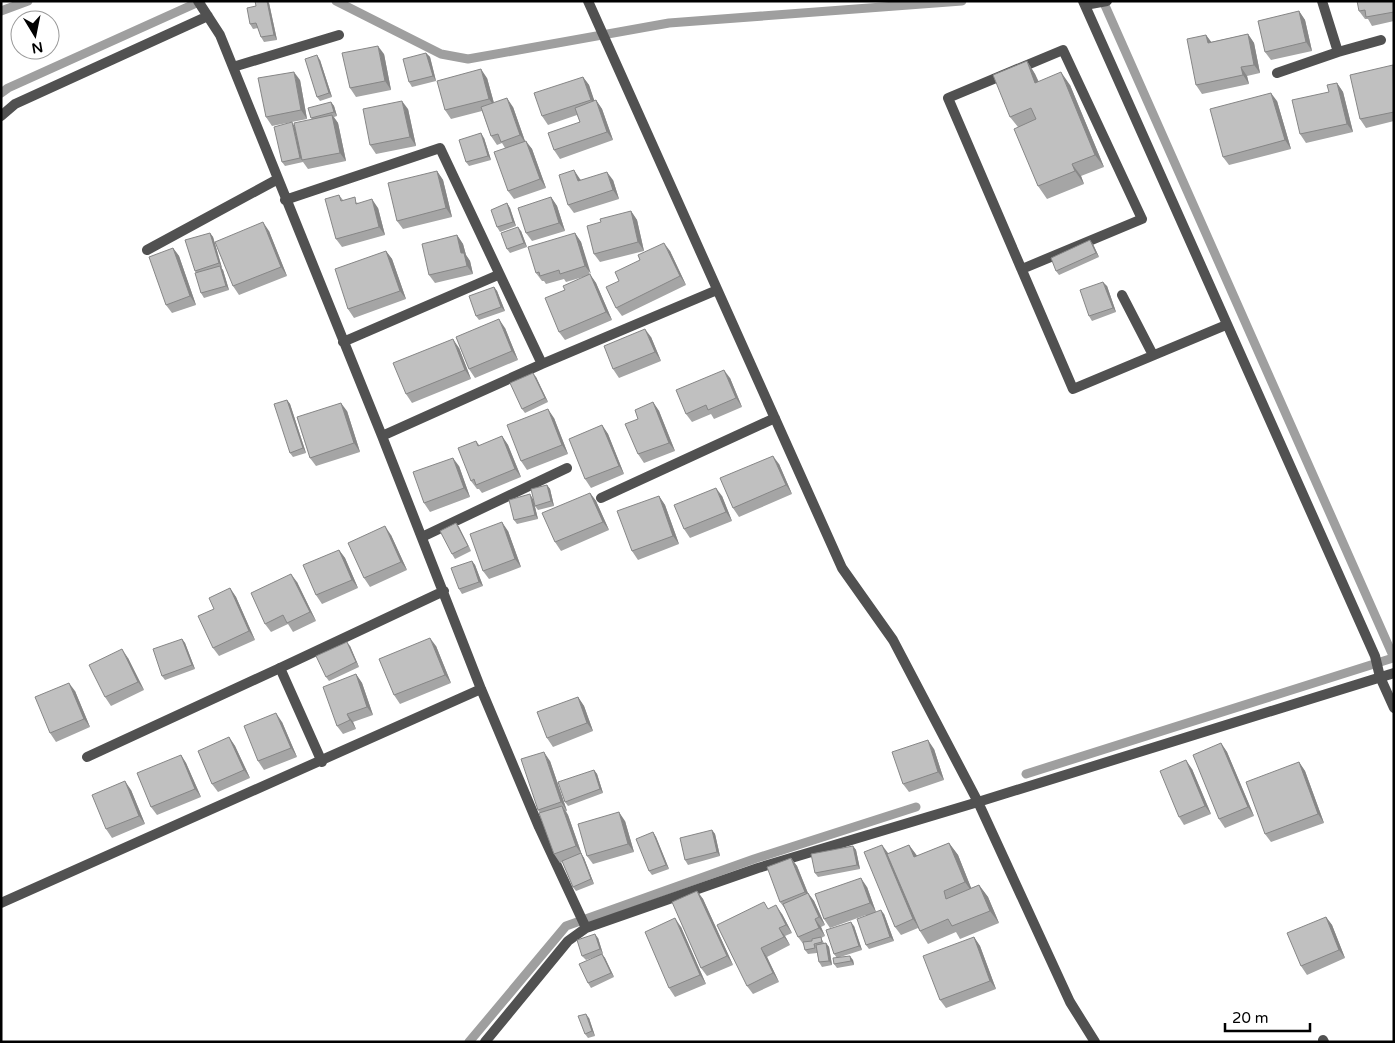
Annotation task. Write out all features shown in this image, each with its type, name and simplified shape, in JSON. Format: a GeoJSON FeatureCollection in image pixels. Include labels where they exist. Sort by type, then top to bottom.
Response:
{"type":"FeatureCollection","features":[{"type":"Feature","properties":{"kind":"street"},"geometry":{"type":"LineString","coordinates":[[588,1],[842,568],[894,640],[978,802],[1070,1002],[1095,1042]]}},
{"type":"Feature","properties":{"kind":"street"},"geometry":{"type":"LineString","coordinates":[[1322,1],[1338,52]]}},
{"type":"Feature","properties":{"kind":"street"},"geometry":{"type":"LineString","coordinates":[[1103,2],[1084,3],[1375,656],[1379,674],[1394,708]]}},
{"type":"Feature","properties":{"kind":"street"},"geometry":{"type":"LineString","coordinates":[[1,116],[15,104],[203,8],[220,35],[444,590],[481,689],[539,826],[583,922]]}},
{"type":"Feature","properties":{"kind":"street"},"geometry":{"type":"LineString","coordinates":[[233,67],[339,35]]}},
{"type":"Feature","properties":{"kind":"street"},"geometry":{"type":"LineString","coordinates":[[1277,73],[1338,52],[1381,40]]}},
{"type":"Feature","properties":{"kind":"street"},"geometry":{"type":"LineString","coordinates":[[1022,269],[1142,219],[1062,50],[948,98],[1073,389],[1226,325]]}},
{"type":"Feature","properties":{"kind":"street"},"geometry":{"type":"LineString","coordinates":[[285,200],[440,148],[498,275],[542,364]]}},
{"type":"Feature","properties":{"kind":"street"},"geometry":{"type":"LineString","coordinates":[[147,250],[278,179]]}},
{"type":"Feature","properties":{"kind":"street"},"geometry":{"type":"LineString","coordinates":[[343,342],[498,275]]}},
{"type":"Feature","properties":{"kind":"street"},"geometry":{"type":"LineString","coordinates":[[382,436],[542,364],[716,290]]}},
{"type":"Feature","properties":{"kind":"street"},"geometry":{"type":"LineString","coordinates":[[1122,295],[1153,355]]}},
{"type":"Feature","properties":{"kind":"street"},"geometry":{"type":"LineString","coordinates":[[601,498],[774,418]]}},
{"type":"Feature","properties":{"kind":"street"},"geometry":{"type":"LineString","coordinates":[[422,537],[567,468]]}},
{"type":"Feature","properties":{"kind":"street"},"geometry":{"type":"LineString","coordinates":[[87,757],[444,590]]}},
{"type":"Feature","properties":{"kind":"street"},"geometry":{"type":"LineString","coordinates":[[280,668],[322,762]]}},
{"type":"Feature","properties":{"kind":"street"},"geometry":{"type":"LineString","coordinates":[[485,1042],[583,922],[978,802],[1379,674],[1394,673]]}},
{"type":"Feature","properties":{"kind":"street"},"geometry":{"type":"LineString","coordinates":[[1,903],[322,762],[481,689]]}},
{"type":"Feature","properties":{"kind":"building"},"geometry":{"type":"Polygon","coordinates":[[[255,1],[267,1],[274,35],[261,37],[256,23],[250,24],[247,8],[256,6],[255,1]]]}},
{"type":"Feature","properties":{"kind":"building"},"geometry":{"type":"Polygon","coordinates":[[[1357,1],[1394,1],[1394,12],[1366,17],[1365,10],[1359,11],[1357,1]]]}},
{"type":"Feature","properties":{"kind":"building"},"geometry":{"type":"Polygon","coordinates":[[[1299,11],[1306,42],[1265,52],[1258,21],[1299,11]]]}},
{"type":"Feature","properties":{"kind":"building"},"geometry":{"type":"Polygon","coordinates":[[[1248,34],[1254,65],[1241,67],[1243,75],[1196,85],[1187,39],[1206,35],[1208,43],[1248,34]]]}},
{"type":"Feature","properties":{"kind":"building"},"geometry":{"type":"Polygon","coordinates":[[[378,46],[385,81],[350,88],[342,53],[378,46]]]}},
{"type":"Feature","properties":{"kind":"building"},"geometry":{"type":"Polygon","coordinates":[[[426,53],[433,76],[409,82],[403,59],[426,53]]]}},
{"type":"Feature","properties":{"kind":"building"},"geometry":{"type":"Polygon","coordinates":[[[317,55],[329,93],[317,97],[305,59],[317,55]]]}},
{"type":"Feature","properties":{"kind":"building"},"geometry":{"type":"Polygon","coordinates":[[[1027,61],[1035,83],[1061,72],[1095,155],[1072,164],[1075,171],[1038,186],[1014,129],[1036,119],[1031,108],[1010,117],[993,75],[1027,61]]]}},
{"type":"Feature","properties":{"kind":"building"},"geometry":{"type":"Polygon","coordinates":[[[1393,65],[1394,112],[1360,119],[1350,75],[1393,65]]]}},
{"type":"Feature","properties":{"kind":"building"},"geometry":{"type":"Polygon","coordinates":[[[481,69],[489,99],[445,110],[437,81],[481,69]]]}},
{"type":"Feature","properties":{"kind":"building"},"geometry":{"type":"Polygon","coordinates":[[[294,72],[301,110],[266,117],[258,78],[294,72]]]}},
{"type":"Feature","properties":{"kind":"building"},"geometry":{"type":"Polygon","coordinates":[[[583,77],[591,100],[542,116],[534,93],[583,77]]]}},
{"type":"Feature","properties":{"kind":"building"},"geometry":{"type":"Polygon","coordinates":[[[1337,83],[1347,124],[1300,134],[1292,100],[1329,92],[1327,85],[1337,83]]]}},
{"type":"Feature","properties":{"kind":"building"},"geometry":{"type":"Polygon","coordinates":[[[1271,93],[1285,140],[1223,157],[1210,109],[1271,93]]]}},
{"type":"Feature","properties":{"kind":"building"},"geometry":{"type":"Polygon","coordinates":[[[507,98],[520,135],[501,142],[498,134],[491,136],[481,107],[507,98]]]}},
{"type":"Feature","properties":{"kind":"building"},"geometry":{"type":"Polygon","coordinates":[[[596,100],[607,132],[554,150],[548,133],[580,122],[575,108],[596,100]]]}},
{"type":"Feature","properties":{"kind":"building"},"geometry":{"type":"Polygon","coordinates":[[[402,101],[410,137],[370,145],[363,109],[402,101]]]}},
{"type":"Feature","properties":{"kind":"building"},"geometry":{"type":"Polygon","coordinates":[[[331,102],[334,112],[311,118],[308,108],[331,102]]]}},
{"type":"Feature","properties":{"kind":"building"},"geometry":{"type":"Polygon","coordinates":[[[332,115],[340,153],[302,160],[294,123],[332,115]]]}},
{"type":"Feature","properties":{"kind":"building"},"geometry":{"type":"Polygon","coordinates":[[[292,122],[300,158],[282,162],[274,127],[292,122]]]}},
{"type":"Feature","properties":{"kind":"building"},"geometry":{"type":"Polygon","coordinates":[[[481,133],[488,156],[466,162],[459,140],[481,133]]]}},
{"type":"Feature","properties":{"kind":"building"},"geometry":{"type":"Polygon","coordinates":[[[526,141],[540,179],[508,191],[494,152],[526,141]]]}},
{"type":"Feature","properties":{"kind":"building"},"geometry":{"type":"Polygon","coordinates":[[[574,170],[578,181],[607,172],[613,190],[568,205],[559,175],[574,170]]]}},
{"type":"Feature","properties":{"kind":"building"},"geometry":{"type":"Polygon","coordinates":[[[437,171],[446,208],[397,221],[388,183],[437,171]]]}},
{"type":"Feature","properties":{"kind":"building"},"geometry":{"type":"Polygon","coordinates":[[[339,195],[341,201],[355,197],[356,204],[372,199],[379,227],[336,239],[325,199],[339,195]]]}},
{"type":"Feature","properties":{"kind":"building"},"geometry":{"type":"Polygon","coordinates":[[[551,197],[559,223],[526,233],[518,208],[551,197]]]}},
{"type":"Feature","properties":{"kind":"building"},"geometry":{"type":"Polygon","coordinates":[[[507,203],[513,222],[497,227],[491,210],[507,203]]]}},
{"type":"Feature","properties":{"kind":"building"},"geometry":{"type":"Polygon","coordinates":[[[631,211],[638,242],[594,254],[587,226],[601,222],[600,219],[631,211]]]}},
{"type":"Feature","properties":{"kind":"building"},"geometry":{"type":"Polygon","coordinates":[[[263,222],[281,267],[233,286],[215,242],[263,222]]]}},
{"type":"Feature","properties":{"kind":"building"},"geometry":{"type":"Polygon","coordinates":[[[518,227],[524,243],[507,249],[501,233],[518,227]]]}},
{"type":"Feature","properties":{"kind":"building"},"geometry":{"type":"Polygon","coordinates":[[[210,233],[219,263],[195,271],[185,240],[210,233]]]}},
{"type":"Feature","properties":{"kind":"building"},"geometry":{"type":"Polygon","coordinates":[[[575,233],[585,266],[560,274],[559,270],[540,276],[539,272],[536,273],[528,247],[575,233]]]}},
{"type":"Feature","properties":{"kind":"building"},"geometry":{"type":"Polygon","coordinates":[[[457,235],[461,253],[464,253],[467,266],[429,275],[422,244],[457,235]]]}},
{"type":"Feature","properties":{"kind":"building"},"geometry":{"type":"Polygon","coordinates":[[[1090,240],[1096,253],[1056,271],[1051,258],[1090,240]]]}},
{"type":"Feature","properties":{"kind":"building"},"geometry":{"type":"Polygon","coordinates":[[[664,243],[680,276],[616,308],[606,287],[619,281],[615,272],[640,260],[638,255],[664,243]]]}},
{"type":"Feature","properties":{"kind":"building"},"geometry":{"type":"Polygon","coordinates":[[[173,248],[190,296],[166,305],[149,257],[173,248]]]}},
{"type":"Feature","properties":{"kind":"building"},"geometry":{"type":"Polygon","coordinates":[[[386,251],[400,291],[348,309],[335,269],[386,251]]]}},
{"type":"Feature","properties":{"kind":"building"},"geometry":{"type":"Polygon","coordinates":[[[220,266],[226,286],[201,293],[195,273],[220,266]]]}},
{"type":"Feature","properties":{"kind":"building"},"geometry":{"type":"Polygon","coordinates":[[[590,274],[606,312],[559,332],[545,298],[565,290],[563,286],[590,274]]]}},
{"type":"Feature","properties":{"kind":"building"},"geometry":{"type":"Polygon","coordinates":[[[1103,282],[1113,308],[1089,316],[1080,290],[1103,282]]]}},
{"type":"Feature","properties":{"kind":"building"},"geometry":{"type":"Polygon","coordinates":[[[494,287],[501,307],[476,316],[469,296],[494,287]]]}},
{"type":"Feature","properties":{"kind":"building"},"geometry":{"type":"Polygon","coordinates":[[[499,319],[512,351],[469,369],[456,337],[499,319]]]}},
{"type":"Feature","properties":{"kind":"building"},"geometry":{"type":"Polygon","coordinates":[[[645,329],[655,352],[613,369],[604,346],[645,329]]]}},
{"type":"Feature","properties":{"kind":"building"},"geometry":{"type":"Polygon","coordinates":[[[453,339],[465,370],[406,394],[393,363],[453,339]]]}},
{"type":"Feature","properties":{"kind":"building"},"geometry":{"type":"Polygon","coordinates":[[[724,370],[736,398],[708,410],[706,405],[686,414],[676,390],[724,370]]]}},
{"type":"Feature","properties":{"kind":"building"},"geometry":{"type":"Polygon","coordinates":[[[533,373],[545,398],[522,409],[510,383],[533,373]]]}},
{"type":"Feature","properties":{"kind":"building"},"geometry":{"type":"Polygon","coordinates":[[[287,400],[303,448],[290,453],[274,404],[287,400]]]}},
{"type":"Feature","properties":{"kind":"building"},"geometry":{"type":"Polygon","coordinates":[[[653,402],[669,443],[638,454],[625,424],[638,419],[635,410],[653,402]]]}},
{"type":"Feature","properties":{"kind":"building"},"geometry":{"type":"Polygon","coordinates":[[[341,403],[354,443],[310,458],[297,417],[341,403]]]}},
{"type":"Feature","properties":{"kind":"building"},"geometry":{"type":"Polygon","coordinates":[[[548,409],[562,445],[521,461],[507,425],[548,409]]]}},
{"type":"Feature","properties":{"kind":"building"},"geometry":{"type":"Polygon","coordinates":[[[602,425],[619,466],[585,479],[569,439],[602,425]]]}},
{"type":"Feature","properties":{"kind":"building"},"geometry":{"type":"Polygon","coordinates":[[[502,436],[515,469],[476,485],[474,479],[471,481],[458,448],[476,441],[478,446],[502,436]]]}},
{"type":"Feature","properties":{"kind":"building"},"geometry":{"type":"Polygon","coordinates":[[[773,456],[786,485],[733,508],[720,478],[773,456]]]}},
{"type":"Feature","properties":{"kind":"building"},"geometry":{"type":"Polygon","coordinates":[[[453,458],[464,488],[424,503],[413,472],[453,458]]]}},
{"type":"Feature","properties":{"kind":"building"},"geometry":{"type":"Polygon","coordinates":[[[547,485],[551,501],[535,506],[531,489],[547,485]]]}},
{"type":"Feature","properties":{"kind":"building"},"geometry":{"type":"Polygon","coordinates":[[[716,488],[726,512],[684,529],[674,505],[716,488]]]}},
{"type":"Feature","properties":{"kind":"building"},"geometry":{"type":"Polygon","coordinates":[[[590,493],[603,522],[555,542],[542,513],[590,493]]]}},
{"type":"Feature","properties":{"kind":"building"},"geometry":{"type":"Polygon","coordinates":[[[530,494],[535,515],[514,520],[509,500],[530,494]]]}},
{"type":"Feature","properties":{"kind":"building"},"geometry":{"type":"Polygon","coordinates":[[[659,496],[673,536],[632,551],[617,511],[659,496]]]}},
{"type":"Feature","properties":{"kind":"building"},"geometry":{"type":"Polygon","coordinates":[[[502,522],[515,559],[483,571],[470,534],[502,522]]]}},
{"type":"Feature","properties":{"kind":"building"},"geometry":{"type":"Polygon","coordinates":[[[456,523],[468,546],[452,554],[440,531],[456,523]]]}},
{"type":"Feature","properties":{"kind":"building"},"geometry":{"type":"Polygon","coordinates":[[[385,526],[401,562],[364,578],[348,543],[385,526]]]}},
{"type":"Feature","properties":{"kind":"building"},"geometry":{"type":"Polygon","coordinates":[[[339,550],[352,580],[316,595],[303,565],[339,550]]]}},
{"type":"Feature","properties":{"kind":"building"},"geometry":{"type":"Polygon","coordinates":[[[472,561],[479,582],[459,589],[451,568],[472,561]]]}},
{"type":"Feature","properties":{"kind":"building"},"geometry":{"type":"Polygon","coordinates":[[[291,574],[310,612],[287,623],[283,615],[265,624],[251,593],[291,574]]]}},
{"type":"Feature","properties":{"kind":"building"},"geometry":{"type":"Polygon","coordinates":[[[230,588],[249,631],[213,648],[198,616],[214,609],[209,598],[230,588]]]}},
{"type":"Feature","properties":{"kind":"building"},"geometry":{"type":"Polygon","coordinates":[[[430,638],[445,675],[394,695],[379,659],[430,638]]]}},
{"type":"Feature","properties":{"kind":"building"},"geometry":{"type":"Polygon","coordinates":[[[182,639],[192,665],[162,676],[153,649],[182,639]]]}},
{"type":"Feature","properties":{"kind":"building"},"geometry":{"type":"Polygon","coordinates":[[[347,642],[356,662],[326,677],[316,656],[347,642]]]}},
{"type":"Feature","properties":{"kind":"building"},"geometry":{"type":"Polygon","coordinates":[[[122,649],[138,682],[105,697],[89,665],[122,649]]]}},
{"type":"Feature","properties":{"kind":"building"},"geometry":{"type":"Polygon","coordinates":[[[356,674],[367,707],[347,714],[350,720],[337,726],[323,687],[356,674]]]}},
{"type":"Feature","properties":{"kind":"building"},"geometry":{"type":"Polygon","coordinates":[[[69,683],[84,719],[50,733],[35,697],[69,683]]]}},
{"type":"Feature","properties":{"kind":"building"},"geometry":{"type":"Polygon","coordinates":[[[578,697],[587,723],[547,738],[537,712],[578,697]]]}},
{"type":"Feature","properties":{"kind":"building"},"geometry":{"type":"Polygon","coordinates":[[[276,713],[291,748],[258,761],[244,726],[276,713]]]}},
{"type":"Feature","properties":{"kind":"building"},"geometry":{"type":"Polygon","coordinates":[[[229,737],[244,770],[212,784],[198,751],[229,737]]]}},
{"type":"Feature","properties":{"kind":"building"},"geometry":{"type":"Polygon","coordinates":[[[928,740],[938,772],[903,784],[892,752],[928,740]]]}},
{"type":"Feature","properties":{"kind":"building"},"geometry":{"type":"Polygon","coordinates":[[[1221,743],[1248,807],[1219,819],[1193,755],[1221,743]]]}},
{"type":"Feature","properties":{"kind":"building"},"geometry":{"type":"Polygon","coordinates":[[[544,752],[561,802],[538,810],[521,759],[544,752]]]}},
{"type":"Feature","properties":{"kind":"building"},"geometry":{"type":"Polygon","coordinates":[[[181,755],[195,789],[151,807],[137,773],[181,755]]]}},
{"type":"Feature","properties":{"kind":"building"},"geometry":{"type":"Polygon","coordinates":[[[1186,760],[1205,806],[1179,817],[1160,771],[1186,760]]]}},
{"type":"Feature","properties":{"kind":"building"},"geometry":{"type":"Polygon","coordinates":[[[1299,762],[1318,814],[1265,834],[1246,782],[1299,762]]]}},
{"type":"Feature","properties":{"kind":"building"},"geometry":{"type":"Polygon","coordinates":[[[594,770],[600,789],[565,802],[558,782],[594,770]]]}},
{"type":"Feature","properties":{"kind":"building"},"geometry":{"type":"Polygon","coordinates":[[[125,781],[139,816],[106,829],[92,795],[125,781]]]}},
{"type":"Feature","properties":{"kind":"building"},"geometry":{"type":"Polygon","coordinates":[[[562,806],[576,846],[554,854],[539,813],[562,806]]]}},
{"type":"Feature","properties":{"kind":"building"},"geometry":{"type":"Polygon","coordinates":[[[619,812],[628,844],[587,856],[578,824],[619,812]]]}},
{"type":"Feature","properties":{"kind":"building"},"geometry":{"type":"Polygon","coordinates":[[[712,830],[717,852],[685,860],[680,838],[712,830]]]}},
{"type":"Feature","properties":{"kind":"building"},"geometry":{"type":"Polygon","coordinates":[[[653,832],[666,865],[649,871],[636,839],[653,832]]]}},
{"type":"Feature","properties":{"kind":"building"},"geometry":{"type":"Polygon","coordinates":[[[949,843],[965,882],[944,891],[946,899],[979,885],[990,911],[952,926],[948,919],[920,931],[887,854],[909,845],[914,857],[949,843]]]}},
{"type":"Feature","properties":{"kind":"building"},"geometry":{"type":"Polygon","coordinates":[[[882,845],[913,919],[895,927],[864,852],[882,845]]]}},
{"type":"Feature","properties":{"kind":"building"},"geometry":{"type":"Polygon","coordinates":[[[853,846],[857,865],[815,873],[811,854],[853,846]]]}},
{"type":"Feature","properties":{"kind":"building"},"geometry":{"type":"Polygon","coordinates":[[[581,853],[591,879],[573,887],[562,861],[581,853]]]}},
{"type":"Feature","properties":{"kind":"building"},"geometry":{"type":"Polygon","coordinates":[[[791,858],[805,892],[780,902],[767,867],[791,858]]]}},
{"type":"Feature","properties":{"kind":"building"},"geometry":{"type":"Polygon","coordinates":[[[861,878],[870,903],[824,919],[815,894],[861,878]]]}},
{"type":"Feature","properties":{"kind":"building"},"geometry":{"type":"Polygon","coordinates":[[[697,891],[727,956],[701,968],[672,902],[697,891]]]}},
{"type":"Feature","properties":{"kind":"building"},"geometry":{"type":"Polygon","coordinates":[[[808,893],[819,917],[815,919],[819,928],[798,937],[783,904],[808,893]]]}},
{"type":"Feature","properties":{"kind":"building"},"geometry":{"type":"Polygon","coordinates":[[[764,902],[768,909],[776,905],[786,925],[779,928],[784,937],[761,948],[773,973],[747,986],[717,925],[764,902]]]}},
{"type":"Feature","properties":{"kind":"building"},"geometry":{"type":"Polygon","coordinates":[[[881,910],[890,937],[866,945],[857,919],[881,910]]]}},
{"type":"Feature","properties":{"kind":"building"},"geometry":{"type":"Polygon","coordinates":[[[1326,917],[1339,950],[1301,966],[1287,933],[1326,917]]]}},
{"type":"Feature","properties":{"kind":"building"},"geometry":{"type":"Polygon","coordinates":[[[675,918],[700,975],[669,988],[645,932],[675,918]]]}},
{"type":"Feature","properties":{"kind":"building"},"geometry":{"type":"Polygon","coordinates":[[[851,922],[859,946],[834,954],[826,930],[851,922]]]}},
{"type":"Feature","properties":{"kind":"building"},"geometry":{"type":"Polygon","coordinates":[[[595,934],[600,949],[582,956],[577,940],[595,934]]]}},
{"type":"Feature","properties":{"kind":"building"},"geometry":{"type":"Polygon","coordinates":[[[821,937],[822,942],[814,944],[815,948],[805,950],[803,942],[821,937]]]}},
{"type":"Feature","properties":{"kind":"building"},"geometry":{"type":"Polygon","coordinates":[[[974,937],[990,981],[940,1000],[923,956],[974,937]]]}},
{"type":"Feature","properties":{"kind":"building"},"geometry":{"type":"Polygon","coordinates":[[[826,943],[829,961],[819,962],[816,945],[826,943]]]}},
{"type":"Feature","properties":{"kind":"building"},"geometry":{"type":"Polygon","coordinates":[[[602,954],[611,973],[588,983],[579,964],[602,954]]]}},
{"type":"Feature","properties":{"kind":"building"},"geometry":{"type":"Polygon","coordinates":[[[850,956],[851,961],[834,964],[833,958],[850,956]]]}},
{"type":"Feature","properties":{"kind":"building"},"geometry":{"type":"Polygon","coordinates":[[[586,1014],[592,1031],[585,1034],[578,1016],[586,1014]]]}},
{"type":"Feature","properties":{"kind":"waterway"},"geometry":{"type":"LineString","coordinates":[[1,11],[28,1]]}},
{"type":"Feature","properties":{"kind":"waterway"},"geometry":{"type":"LineString","coordinates":[[1,93],[8,88],[201,1]]}},
{"type":"Feature","properties":{"kind":"waterway"},"geometry":{"type":"LineString","coordinates":[[336,1],[441,54],[468,59],[669,23],[962,1]]}},
{"type":"Feature","properties":{"kind":"waterway"},"geometry":{"type":"LineString","coordinates":[[1103,1],[1394,658]]}},
{"type":"Feature","properties":{"kind":"waterway"},"geometry":{"type":"LineString","coordinates":[[1026,774],[1393,658]]}},
{"type":"Feature","properties":{"kind":"waterway"},"geometry":{"type":"LineString","coordinates":[[469,1042],[566,926],[754,859],[916,807]]}}]}
